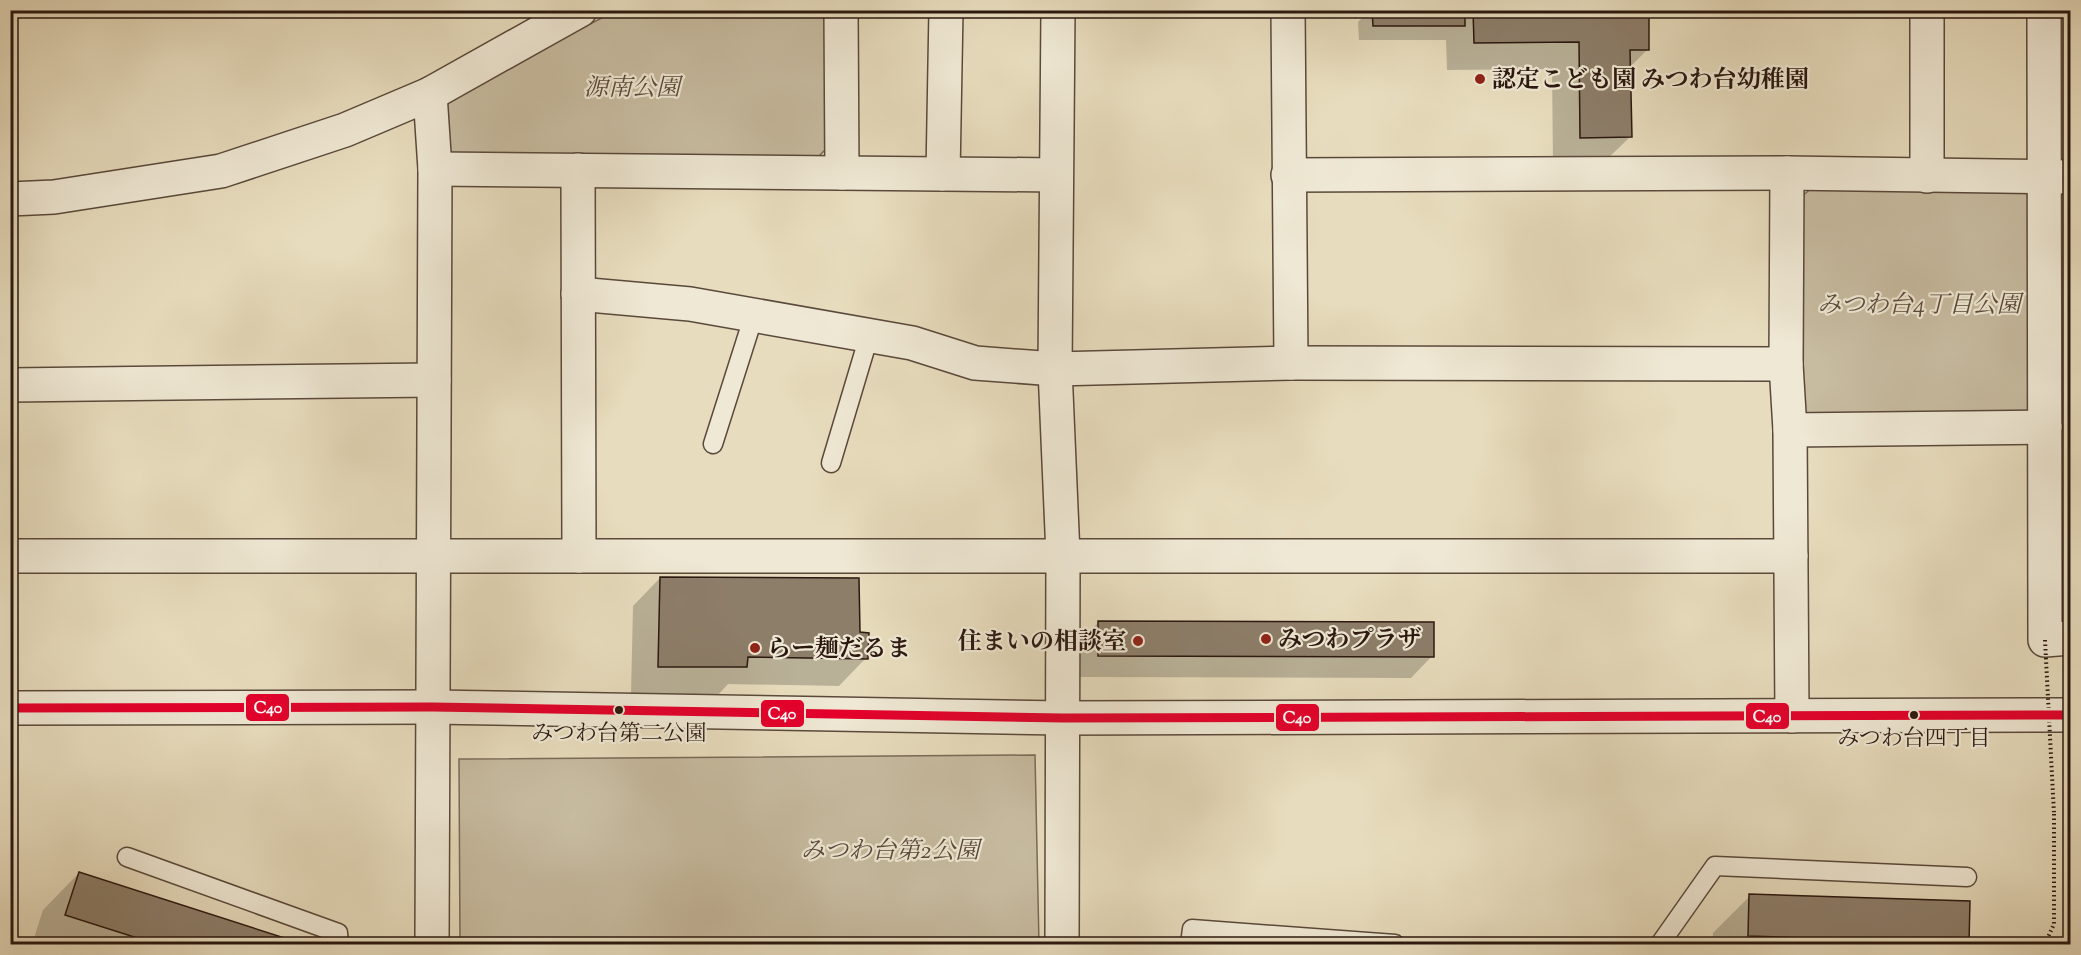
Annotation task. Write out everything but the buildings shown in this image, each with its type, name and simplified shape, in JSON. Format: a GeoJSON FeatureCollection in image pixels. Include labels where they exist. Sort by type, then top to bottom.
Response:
{"type":"FeatureCollection","features":[{"type":"Feature","properties":{"kind":"street"},"geometry":{"type":"LineString","coordinates":[[841,10],[842,173]]}},
{"type":"Feature","properties":{"kind":"street"},"geometry":{"type":"LineString","coordinates":[[943,174],[946,10]]}},
{"type":"Feature","properties":{"kind":"street"},"geometry":{"type":"LineString","coordinates":[[1058,10],[1055,369],[1063,555],[1062,945]]}},
{"type":"Feature","properties":{"kind":"street"},"geometry":{"type":"LineString","coordinates":[[1288,10],[1291,363]]}},
{"type":"Feature","properties":{"kind":"street"},"geometry":{"type":"LineString","coordinates":[[1927,10],[1927,176]]}},
{"type":"Feature","properties":{"kind":"street"},"geometry":{"type":"LineString","coordinates":[[2044,10],[2058,176],[2045,427],[2058,639]]}},
{"type":"Feature","properties":{"kind":"street"},"geometry":{"type":"LineString","coordinates":[[10,199],[54,197],[221,171],[345,130],[430,94],[576,11]]}},
{"type":"Feature","properties":{"kind":"street"},"geometry":{"type":"LineString","coordinates":[[430,94],[435,169],[432,945]]}},
{"type":"Feature","properties":{"kind":"street"},"geometry":{"type":"LineString","coordinates":[[435,169],[1056,175]]}},
{"type":"Feature","properties":{"kind":"street"},"geometry":{"type":"LineString","coordinates":[[578,170],[579,556]]}},
{"type":"Feature","properties":{"kind":"street"},"geometry":{"type":"LineString","coordinates":[[1288,175],[1788,173],[2058,176]]}},
{"type":"Feature","properties":{"kind":"street"},"geometry":{"type":"LineString","coordinates":[[1788,173],[1786,364],[1790,430],[1792,716]]}},
{"type":"Feature","properties":{"kind":"street"},"geometry":{"type":"LineString","coordinates":[[578,294],[690,304],[912,343],[975,363],[1055,369],[1291,363],[1786,364]]}},
{"type":"Feature","properties":{"kind":"street"},"geometry":{"type":"LineString","coordinates":[[10,385],[434,380]]}},
{"type":"Feature","properties":{"kind":"street"},"geometry":{"type":"LineString","coordinates":[[1790,430],[2045,427]]}},
{"type":"Feature","properties":{"kind":"street"},"geometry":{"type":"LineString","coordinates":[[10,556],[1791,556]]}},
{"type":"Feature","properties":{"kind":"street"},"geometry":{"type":"LineString","coordinates":[[10,708],[432,707],[1063,718],[2070,715]]}},
{"type":"Feature","properties":{"kind":"lane"},"geometry":{"type":"LineString","coordinates":[[713,444],[754,315]]}},
{"type":"Feature","properties":{"kind":"lane"},"geometry":{"type":"LineString","coordinates":[[831,463],[869,336]]}},
{"type":"Feature","properties":{"kind":"lane"},"geometry":{"type":"LineString","coordinates":[[127,857],[338,933],[339,945]]}},
{"type":"Feature","properties":{"kind":"lane"},"geometry":{"type":"LineString","coordinates":[[1660,945],[1715,866],[1968,877]]}},
{"type":"Feature","properties":{"kind":"lane"},"geometry":{"type":"LineString","coordinates":[[1191,945],[1192,928],[1395,945]]}},
{"type":"Feature","properties":{"kind":"path"},"geometry":{"type":"LineString","coordinates":[[2045,945],[2054,924],[2058,639]]}},
{"type":"Feature","properties":{"kind":"green space","name":"源南公園"},"geometry":{"type":"Polygon","coordinates":[[[615,11],[826,11],[825,150],[812,163],[452,162],[438,103],[615,11]]]}},
{"type":"Feature","properties":{"kind":"green space","name":"みつわ台4丁目公園"},"geometry":{"type":"Polygon","coordinates":[[[1814,186],[2037,188],[2036,421],[1803,422],[1800,198],[1814,186]]]}},
{"type":"Feature","properties":{"kind":"green space","name":"みつわ台第2公園"},"geometry":{"type":"Polygon","coordinates":[[[1035,755],[1039,944],[460,944],[459,759],[1035,755]]]}},
{"type":"Feature","properties":{"kind":"transit line","name":"C40"},"geometry":{"type":"LineString","coordinates":[[10,708],[432,707],[1063,718],[2070,715]]}},
{"type":"Feature","properties":{"kind":"place","name":"認定こども園 みつわ台幼稚園"},"geometry":{"type":"Point","coordinates":[1480,79]}},
{"type":"Feature","properties":{"kind":"place","name":"みつわプラザ"},"geometry":{"type":"Point","coordinates":[1266,639]}},
{"type":"Feature","properties":{"kind":"place","name":"住まいの相談室"},"geometry":{"type":"Point","coordinates":[1138,641]}},
{"type":"Feature","properties":{"kind":"place","name":"らー麺だるま"},"geometry":{"type":"Point","coordinates":[755,648]}},
{"type":"Feature","properties":{"kind":"place","name":"みつわ台第二公園"},"geometry":{"type":"Point","coordinates":[619,710]}},
{"type":"Feature","properties":{"kind":"place","name":"みつわ台四丁目"},"geometry":{"type":"Point","coordinates":[1914,715]}}]}
